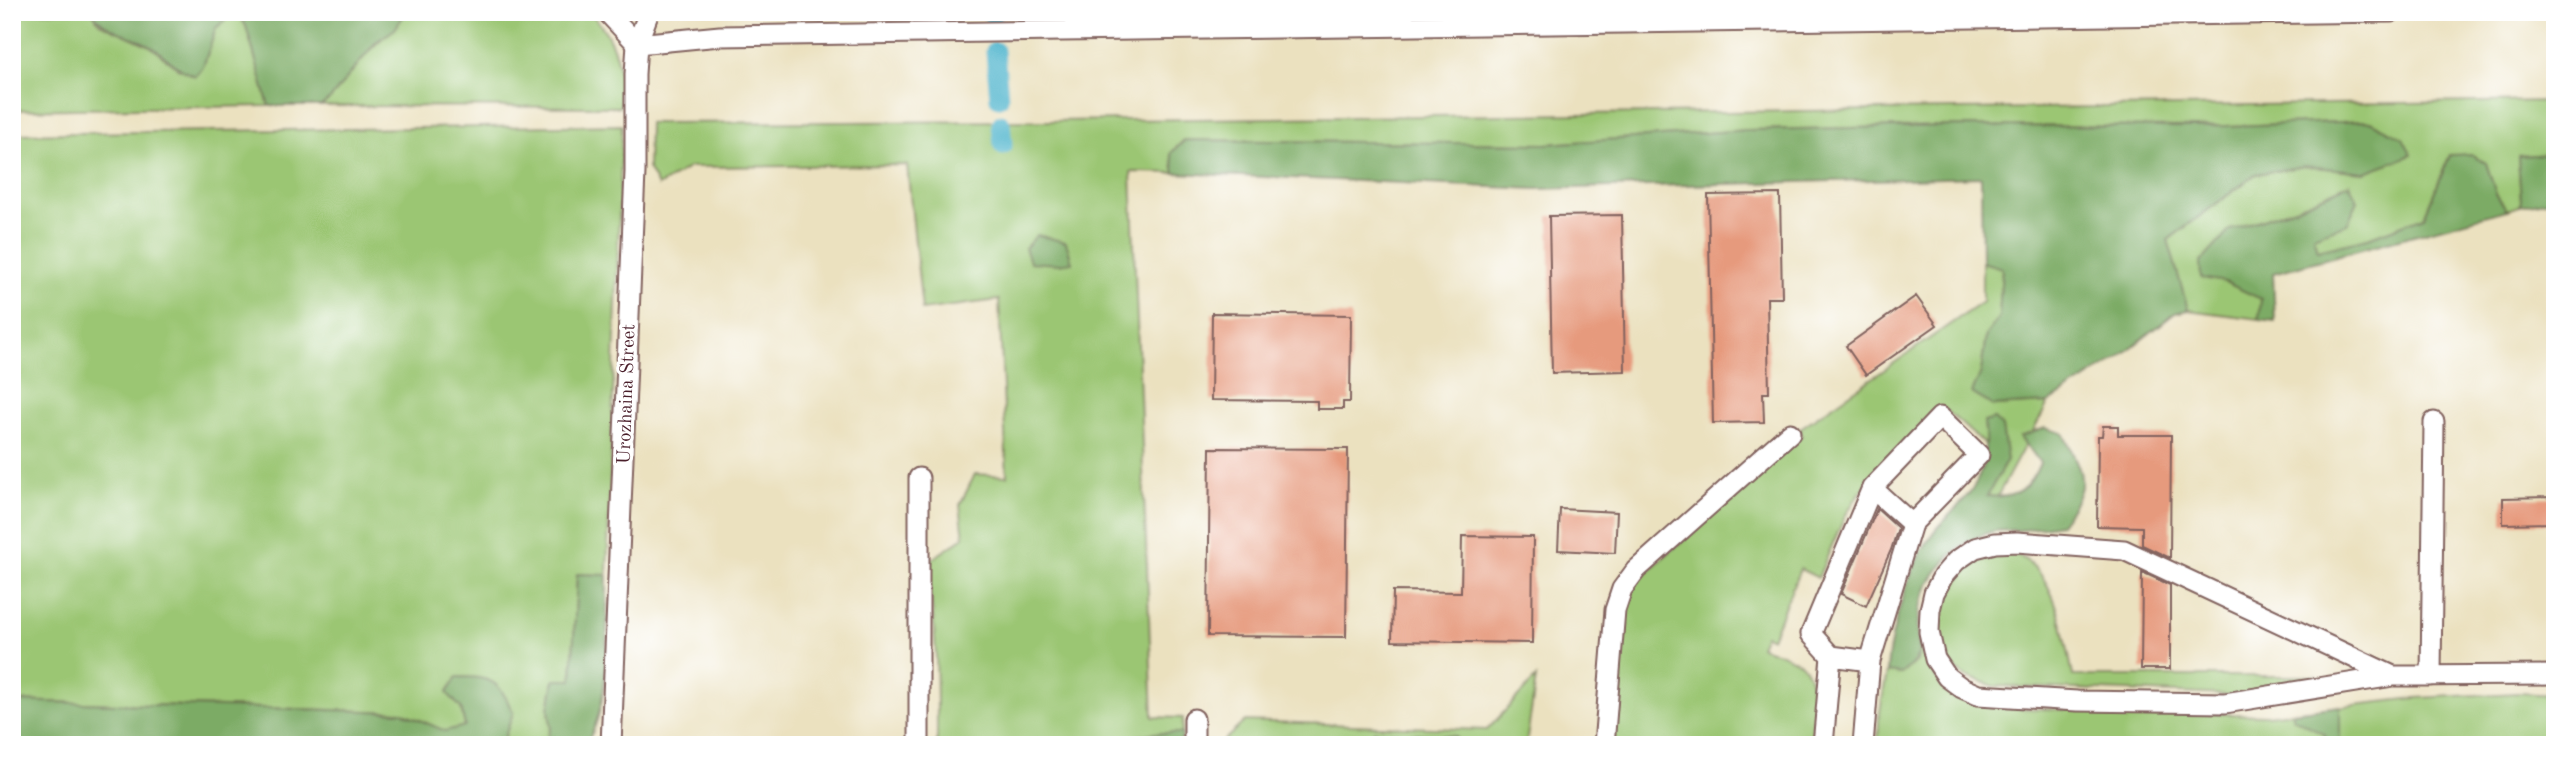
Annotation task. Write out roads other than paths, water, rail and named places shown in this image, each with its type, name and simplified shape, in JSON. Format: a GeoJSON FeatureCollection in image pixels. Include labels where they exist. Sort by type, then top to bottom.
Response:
{"type":"FeatureCollection","features":[{"type":"Feature","properties":{"kind":"street"},"geometry":{"type":"LineString","coordinates":[[607,12],[637,44],[720,36],[2391,12]]}},
{"type":"Feature","properties":{"kind":"street","name":"Urozhaina Street"},"geometry":{"type":"LineString","coordinates":[[611,745],[634,186],[637,44],[649,12]]}},
{"type":"Feature","properties":{"kind":"street"},"geometry":{"type":"LineString","coordinates":[[1863,745],[1870,661],[1912,524],[1979,455],[1940,417],[1872,488],[1811,634],[1831,656],[1870,661]]}},
{"type":"Feature","properties":{"kind":"street"},"geometry":{"type":"LineString","coordinates":[[2431,676],[2434,422]]}},
{"type":"Feature","properties":{"kind":"street"},"geometry":{"type":"LineString","coordinates":[[1604,745],[1615,610],[1622,589],[1636,570],[1790,433]]}},
{"type":"Feature","properties":{"kind":"street"},"geometry":{"type":"LineString","coordinates":[[919,478],[919,745]]}},
{"type":"Feature","properties":{"kind":"street"},"geometry":{"type":"LineString","coordinates":[[1872,488],[1912,524]]}},
{"type":"Feature","properties":{"kind":"street"},"geometry":{"type":"LineString","coordinates":[[2393,676],[2124,550],[2017,542],[1995,543],[1975,548],[1956,561],[1944,576],[1934,593],[1930,610],[1929,632],[1935,659],[1947,677],[1978,695],[2077,701],[2225,703],[2393,676],[2555,675]]}},
{"type":"Feature","properties":{"kind":"street"},"geometry":{"type":"LineString","coordinates":[[1823,745],[1831,656]]}},
{"type":"Feature","properties":{"kind":"street"},"geometry":{"type":"LineString","coordinates":[[1194,719],[1194,745]]}},
{"type":"Feature","properties":{"kind":"waterway"},"geometry":{"type":"LineString","coordinates":[[992,12],[993,16]]}},
{"type":"Feature","properties":{"kind":"waterway"},"geometry":{"type":"LineString","coordinates":[[995,51],[999,98]]}},
{"type":"Feature","properties":{"kind":"waterway"},"geometry":{"type":"LineString","coordinates":[[1001,124],[1003,145]]}}]}
